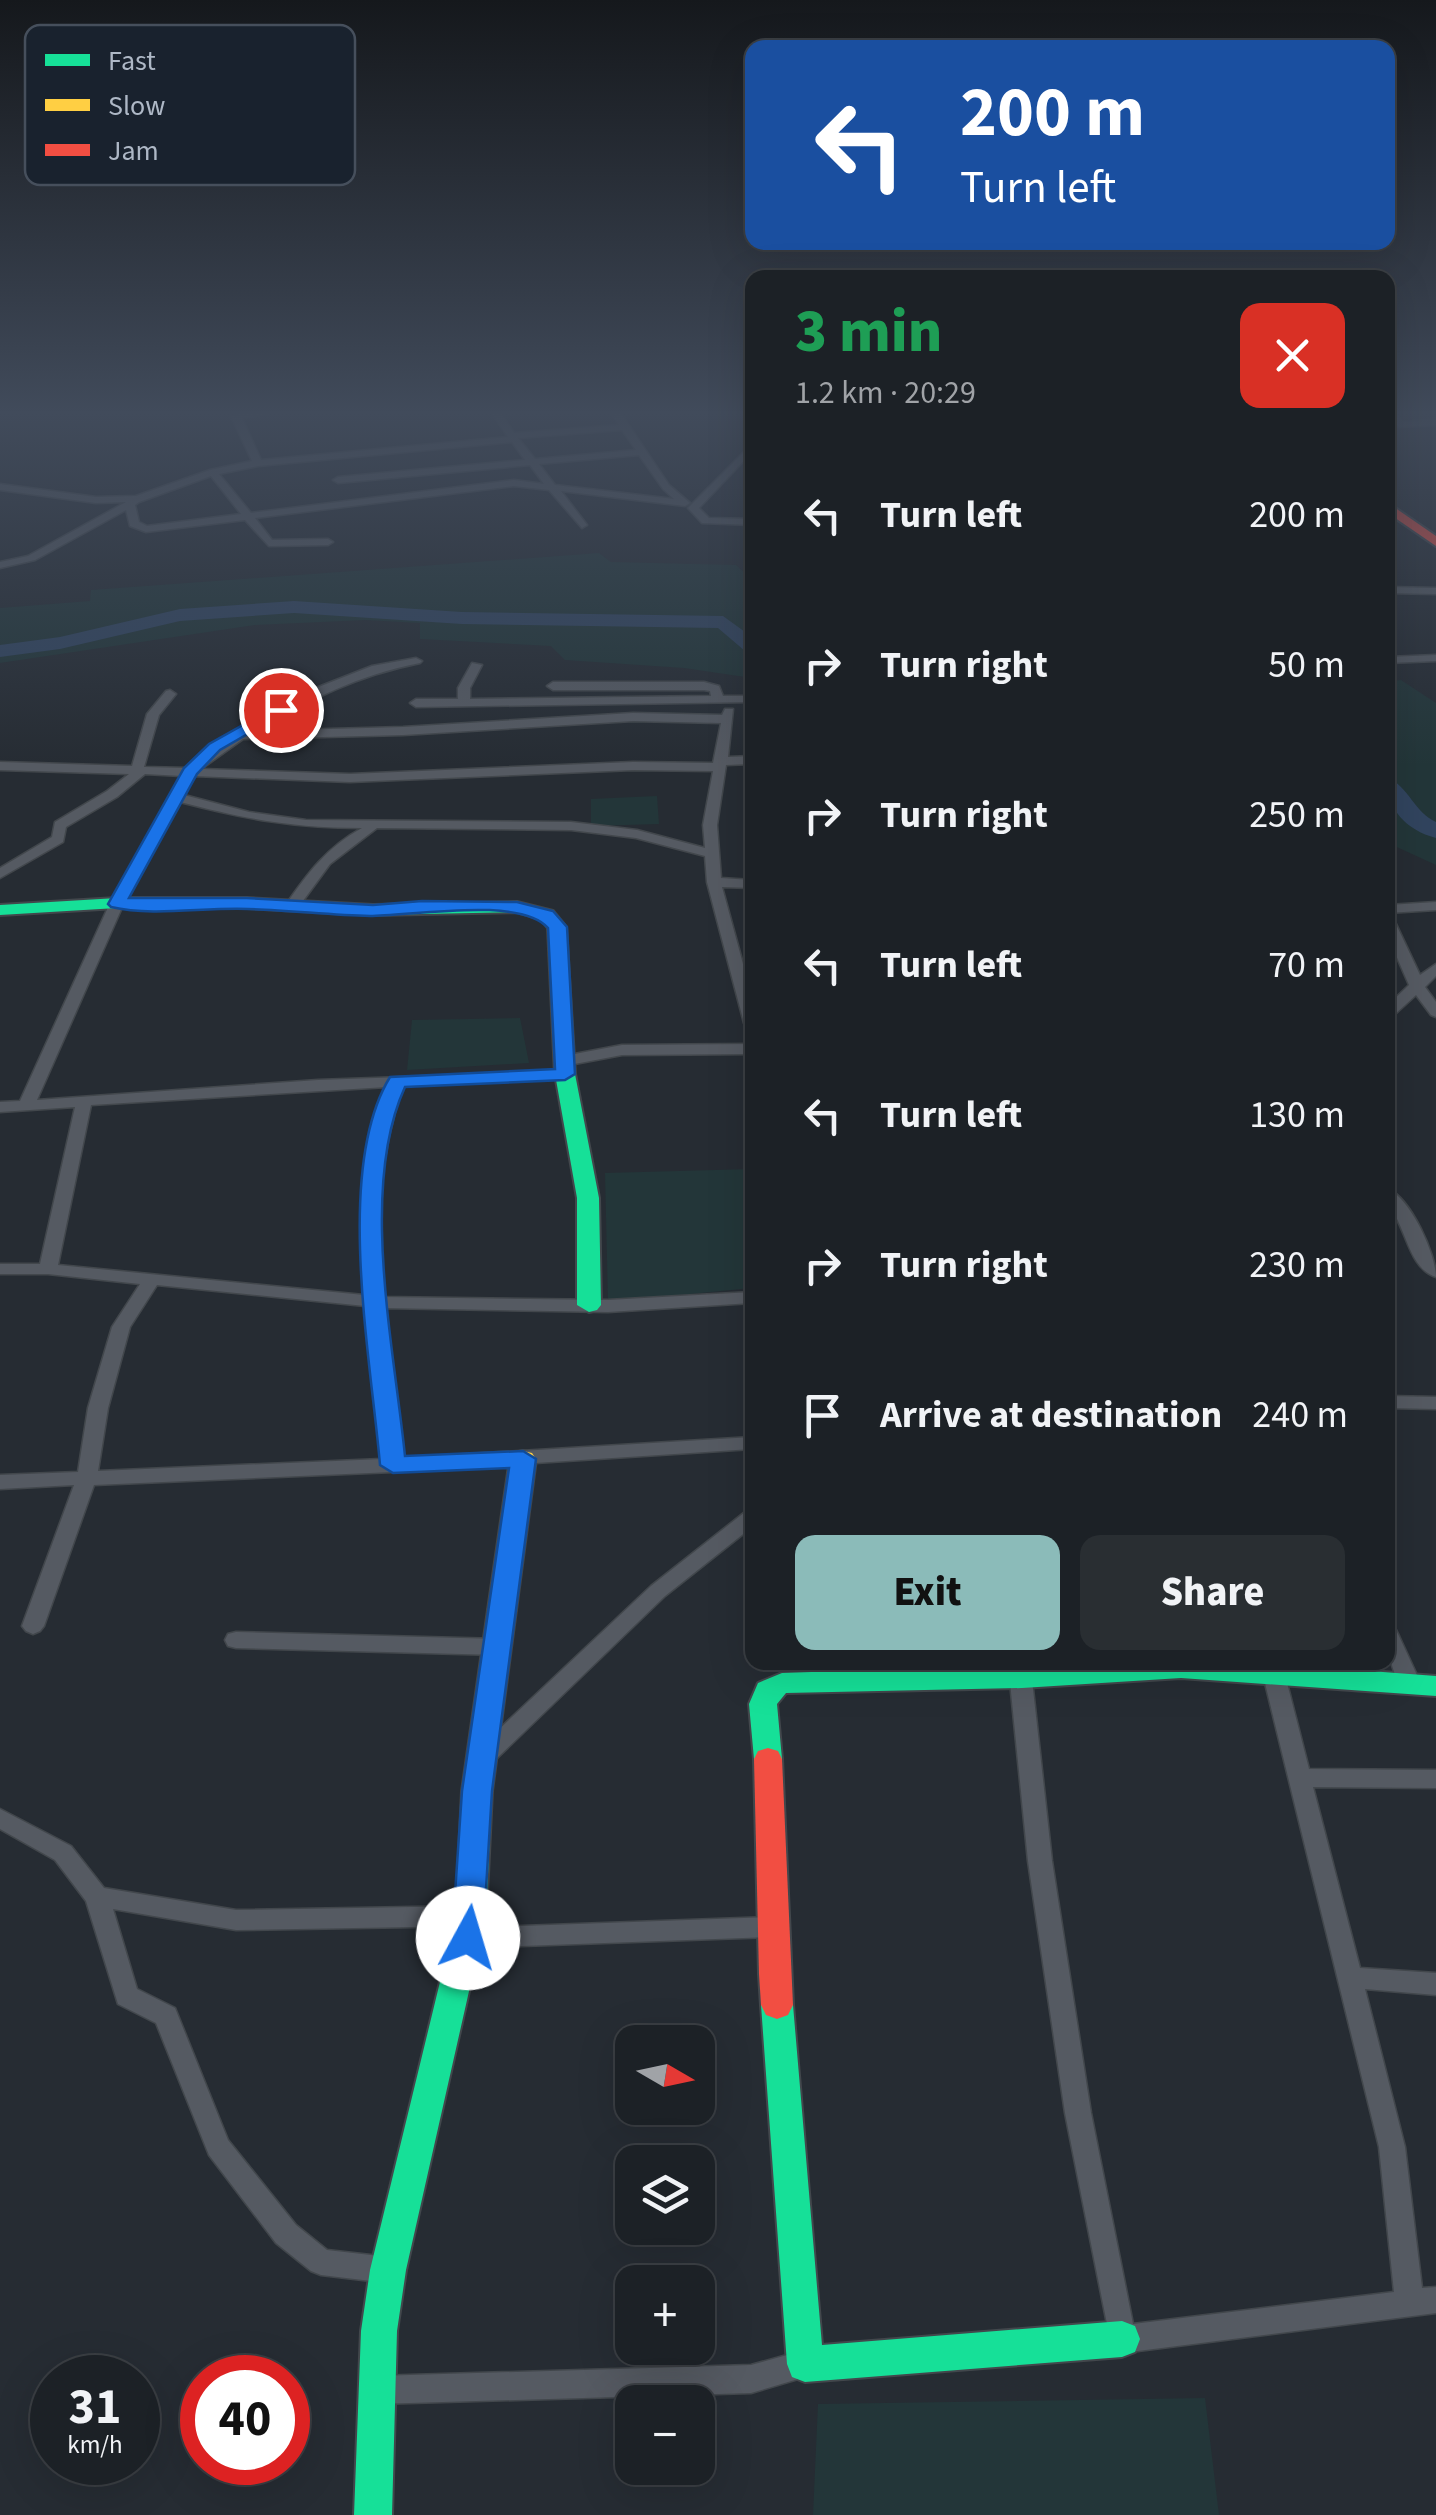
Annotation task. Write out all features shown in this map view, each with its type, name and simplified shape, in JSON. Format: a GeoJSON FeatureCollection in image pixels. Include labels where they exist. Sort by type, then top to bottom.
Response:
{"type":"FeatureCollection","features":[{"type":"Feature","properties":{"kind":"street"},"geometry":{"type":"LineString","coordinates":[[0,566],[32,558],[84,529]]}},
{"type":"Feature","properties":{"kind":"street"},"geometry":{"type":"LineString","coordinates":[[257,529],[268,543],[328,542]]}},
{"type":"Feature","properties":{"kind":"street"},"geometry":{"type":"LineString","coordinates":[[1395,590],[1436,591]]}},
{"type":"Feature","properties":{"kind":"street"},"geometry":{"type":"LineString","coordinates":[[1395,660],[1436,658]]}},
{"type":"Feature","properties":{"kind":"street"},"geometry":{"type":"LineString","coordinates":[[27,1104],[117,904],[190,772],[214,747],[362,672],[386,664],[416,661]]}},
{"type":"Feature","properties":{"kind":"street"},"geometry":{"type":"LineString","coordinates":[[464,702],[464,688],[476,664]]}},
{"type":"Feature","properties":{"kind":"street"},"geometry":{"type":"LineString","coordinates":[[554,686],[704,686],[715,689],[724,701],[727,719],[710,825],[712,854],[714,882],[745,997]]}},
{"type":"Feature","properties":{"kind":"street"},"geometry":{"type":"LineString","coordinates":[[0,874],[58,839],[60,825],[112,794],[139,770],[154,714],[170,694]]}},
{"type":"Feature","properties":{"kind":"street"},"geometry":{"type":"LineString","coordinates":[[416,703],[745,700]]}},
{"type":"Feature","properties":{"kind":"street"},"geometry":{"type":"LineString","coordinates":[[238,734],[403,731],[633,717],[727,719]]}},
{"type":"Feature","properties":{"kind":"street"},"geometry":{"type":"LineString","coordinates":[[0,766],[350,778],[745,761]]}},
{"type":"Feature","properties":{"kind":"street"},"geometry":{"type":"LineString","coordinates":[[176,797],[249,816],[306,824],[572,826],[637,834],[712,854]]}},
{"type":"Feature","properties":{"kind":"street"},"geometry":{"type":"LineString","coordinates":[[292,906],[320,864],[340,844],[376,827]]}},
{"type":"Feature","properties":{"kind":"street"},"geometry":{"type":"LineString","coordinates":[[714,882],[745,884]]}},
{"type":"Feature","properties":{"kind":"street"},"geometry":{"type":"LineString","coordinates":[[0,910],[117,904],[373,910],[481,906],[517,907],[547,915],[558,927],[565,1068],[588,1198],[589,1305]]}},
{"type":"Feature","properties":{"kind":"street"},"geometry":{"type":"LineString","coordinates":[[1395,908],[1436,906]]}},
{"type":"Feature","properties":{"kind":"street"},"geometry":{"type":"LineString","coordinates":[[1395,937],[1418,988],[1436,1012]]}},
{"type":"Feature","properties":{"kind":"street"},"geometry":{"type":"LineString","coordinates":[[1395,1007],[1436,968]]}},
{"type":"Feature","properties":{"kind":"street"},"geometry":{"type":"LineString","coordinates":[[0,1107],[565,1068],[622,1050],[745,1049]]}},
{"type":"Feature","properties":{"kind":"street"},"geometry":{"type":"LineString","coordinates":[[393,1465],[368,1209],[380,1118],[397,1082]]}},
{"type":"Feature","properties":{"kind":"street"},"geometry":{"type":"LineString","coordinates":[[48,1269],[84,1101]]}},
{"type":"Feature","properties":{"kind":"street"},"geometry":{"type":"LineString","coordinates":[[1395,1203],[1408,1219],[1425,1265],[1436,1272]]}},
{"type":"Feature","properties":{"kind":"street"},"geometry":{"type":"LineString","coordinates":[[0,1268],[48,1269],[375,1302],[589,1305],[745,1298]]}},
{"type":"Feature","properties":{"kind":"street"},"geometry":{"type":"LineString","coordinates":[[34,1626],[88,1477],[98,1408],[121,1326],[150,1282]]}},
{"type":"Feature","properties":{"kind":"street"},"geometry":{"type":"LineString","coordinates":[[1395,1402],[1436,1403]]}},
{"type":"Feature","properties":{"kind":"street"},"geometry":{"type":"LineString","coordinates":[[0,1482],[523,1459],[745,1444]]}},
{"type":"Feature","properties":{"kind":"street"},"geometry":{"type":"LineString","coordinates":[[373,2515],[376,2390],[388,2270],[469,1927],[482,1760],[523,1459]]}},
{"type":"Feature","properties":{"kind":"street"},"geometry":{"type":"LineString","coordinates":[[482,1760],[658,1590],[745,1522]]}},
{"type":"Feature","properties":{"kind":"street"},"geometry":{"type":"LineString","coordinates":[[236,1640],[499,1647]]}},
{"type":"Feature","properties":{"kind":"street"},"geometry":{"type":"LineString","coordinates":[[1395,1651],[1410,1684]]}},
{"type":"Feature","properties":{"kind":"street"},"geometry":{"type":"LineString","coordinates":[[806,2364],[771,1927],[774,1818],[763,1704],[768,1690],[782,1683],[1020,1670],[1040,1861],[1075,2094],[1122,2339]]}},
{"type":"Feature","properties":{"kind":"street"},"geometry":{"type":"LineString","coordinates":[[1212,1670],[1436,1686]]}},
{"type":"Feature","properties":{"kind":"street"},"geometry":{"type":"LineString","coordinates":[[376,2390],[751,2379],[806,2364],[1122,2339],[1422,2300],[1392,2146],[1274,1674]]}},
{"type":"Feature","properties":{"kind":"street"},"geometry":{"type":"LineString","coordinates":[[1302,1778],[1436,1779]]}},
{"type":"Feature","properties":{"kind":"street"},"geometry":{"type":"LineString","coordinates":[[0,1818],[63,1853],[97,1897],[127,1996],[166,2016],[218,2147],[286,2234],[321,2262],[388,2270]]}},
{"type":"Feature","properties":{"kind":"street"},"geometry":{"type":"LineString","coordinates":[[97,1897],[236,1920],[469,1927],[771,1927]]}},
{"type":"Feature","properties":{"kind":"street"},"geometry":{"type":"LineString","coordinates":[[1352,1978],[1436,1984]]}},
{"type":"Feature","properties":{"kind":"shaded area"},"geometry":{"type":"Polygon","coordinates":[[[599,553],[611,562],[736,565],[745,573],[745,677],[684,668],[565,660],[551,646],[420,639],[420,623],[365,620],[255,625],[0,663],[0,608],[90,601],[91,590],[599,553]]]}},
{"type":"Feature","properties":{"kind":"shaded area"},"geometry":{"type":"Polygon","coordinates":[[[1395,680],[1401,680],[1436,703],[1436,865],[1395,846],[1395,680]]]}},
{"type":"Feature","properties":{"kind":"shaded area"},"geometry":{"type":"Polygon","coordinates":[[[657,796],[659,824],[591,826],[591,799],[657,796]]]}},
{"type":"Feature","properties":{"kind":"shaded area"},"geometry":{"type":"Polygon","coordinates":[[[520,1018],[529,1063],[407,1070],[412,1020],[520,1018]]]}},
{"type":"Feature","properties":{"kind":"shaded area"},"geometry":{"type":"Polygon","coordinates":[[[745,1169],[745,1289],[608,1302],[605,1173],[745,1169]]]}},
{"type":"Feature","properties":{"kind":"shaded area"},"geometry":{"type":"Polygon","coordinates":[[[1205,2398],[1219,2515],[813,2515],[818,2404],[1205,2398]]]}},
{"type":"Feature","properties":{"kind":"waterway"},"geometry":{"type":"LineString","coordinates":[[0,651],[60,643],[180,615],[294,607],[462,618],[723,622],[745,641]]}},
{"type":"Feature","properties":{"kind":"waterway"},"geometry":{"type":"LineString","coordinates":[[1395,794],[1415,821],[1436,831]]}},
{"type":"Feature","properties":{"kind":"traffic: fast"},"geometry":{"type":"LineString","coordinates":[[0,910],[117,903],[247,903],[373,910],[517,907],[547,915],[557,927],[565,1074],[588,1198],[589,1305]]}},
{"type":"Feature","properties":{"kind":"traffic: fast"},"geometry":{"type":"LineString","coordinates":[[373,2515],[379,2331],[388,2270],[471,1916],[477,1791],[502,1610]]}},
{"type":"Feature","properties":{"kind":"traffic: fast"},"geometry":{"type":"LineString","coordinates":[[768,1759],[763,1704],[768,1690],[782,1683],[1022,1678],[1149,1670]]}},
{"type":"Feature","properties":{"kind":"traffic: fast"},"geometry":{"type":"LineString","coordinates":[[1209,1670],[1436,1686]]}},
{"type":"Feature","properties":{"kind":"traffic: fast"},"geometry":{"type":"LineString","coordinates":[[777,2005],[805,2364],[1122,2339]]}},
{"type":"Feature","properties":{"kind":"traffic: slow"},"geometry":{"type":"LineString","coordinates":[[502,1610],[523,1459]]}},
{"type":"Feature","properties":{"kind":"traffic: jam"},"geometry":{"type":"LineString","coordinates":[[1419,529],[1436,542]]}},
{"type":"Feature","properties":{"kind":"traffic: jam"},"geometry":{"type":"LineString","coordinates":[[768,1759],[777,2005]]}},
{"type":"Feature","properties":{"kind":"route"},"geometry":{"type":"LineString","coordinates":[[281,710],[214,747],[190,772],[117,904],[247,903],[373,910],[517,907],[547,915],[558,927],[565,1074],[397,1082],[380,1118],[368,1209],[393,1465],[523,1459],[477,1791],[468,1938]]}}]}
